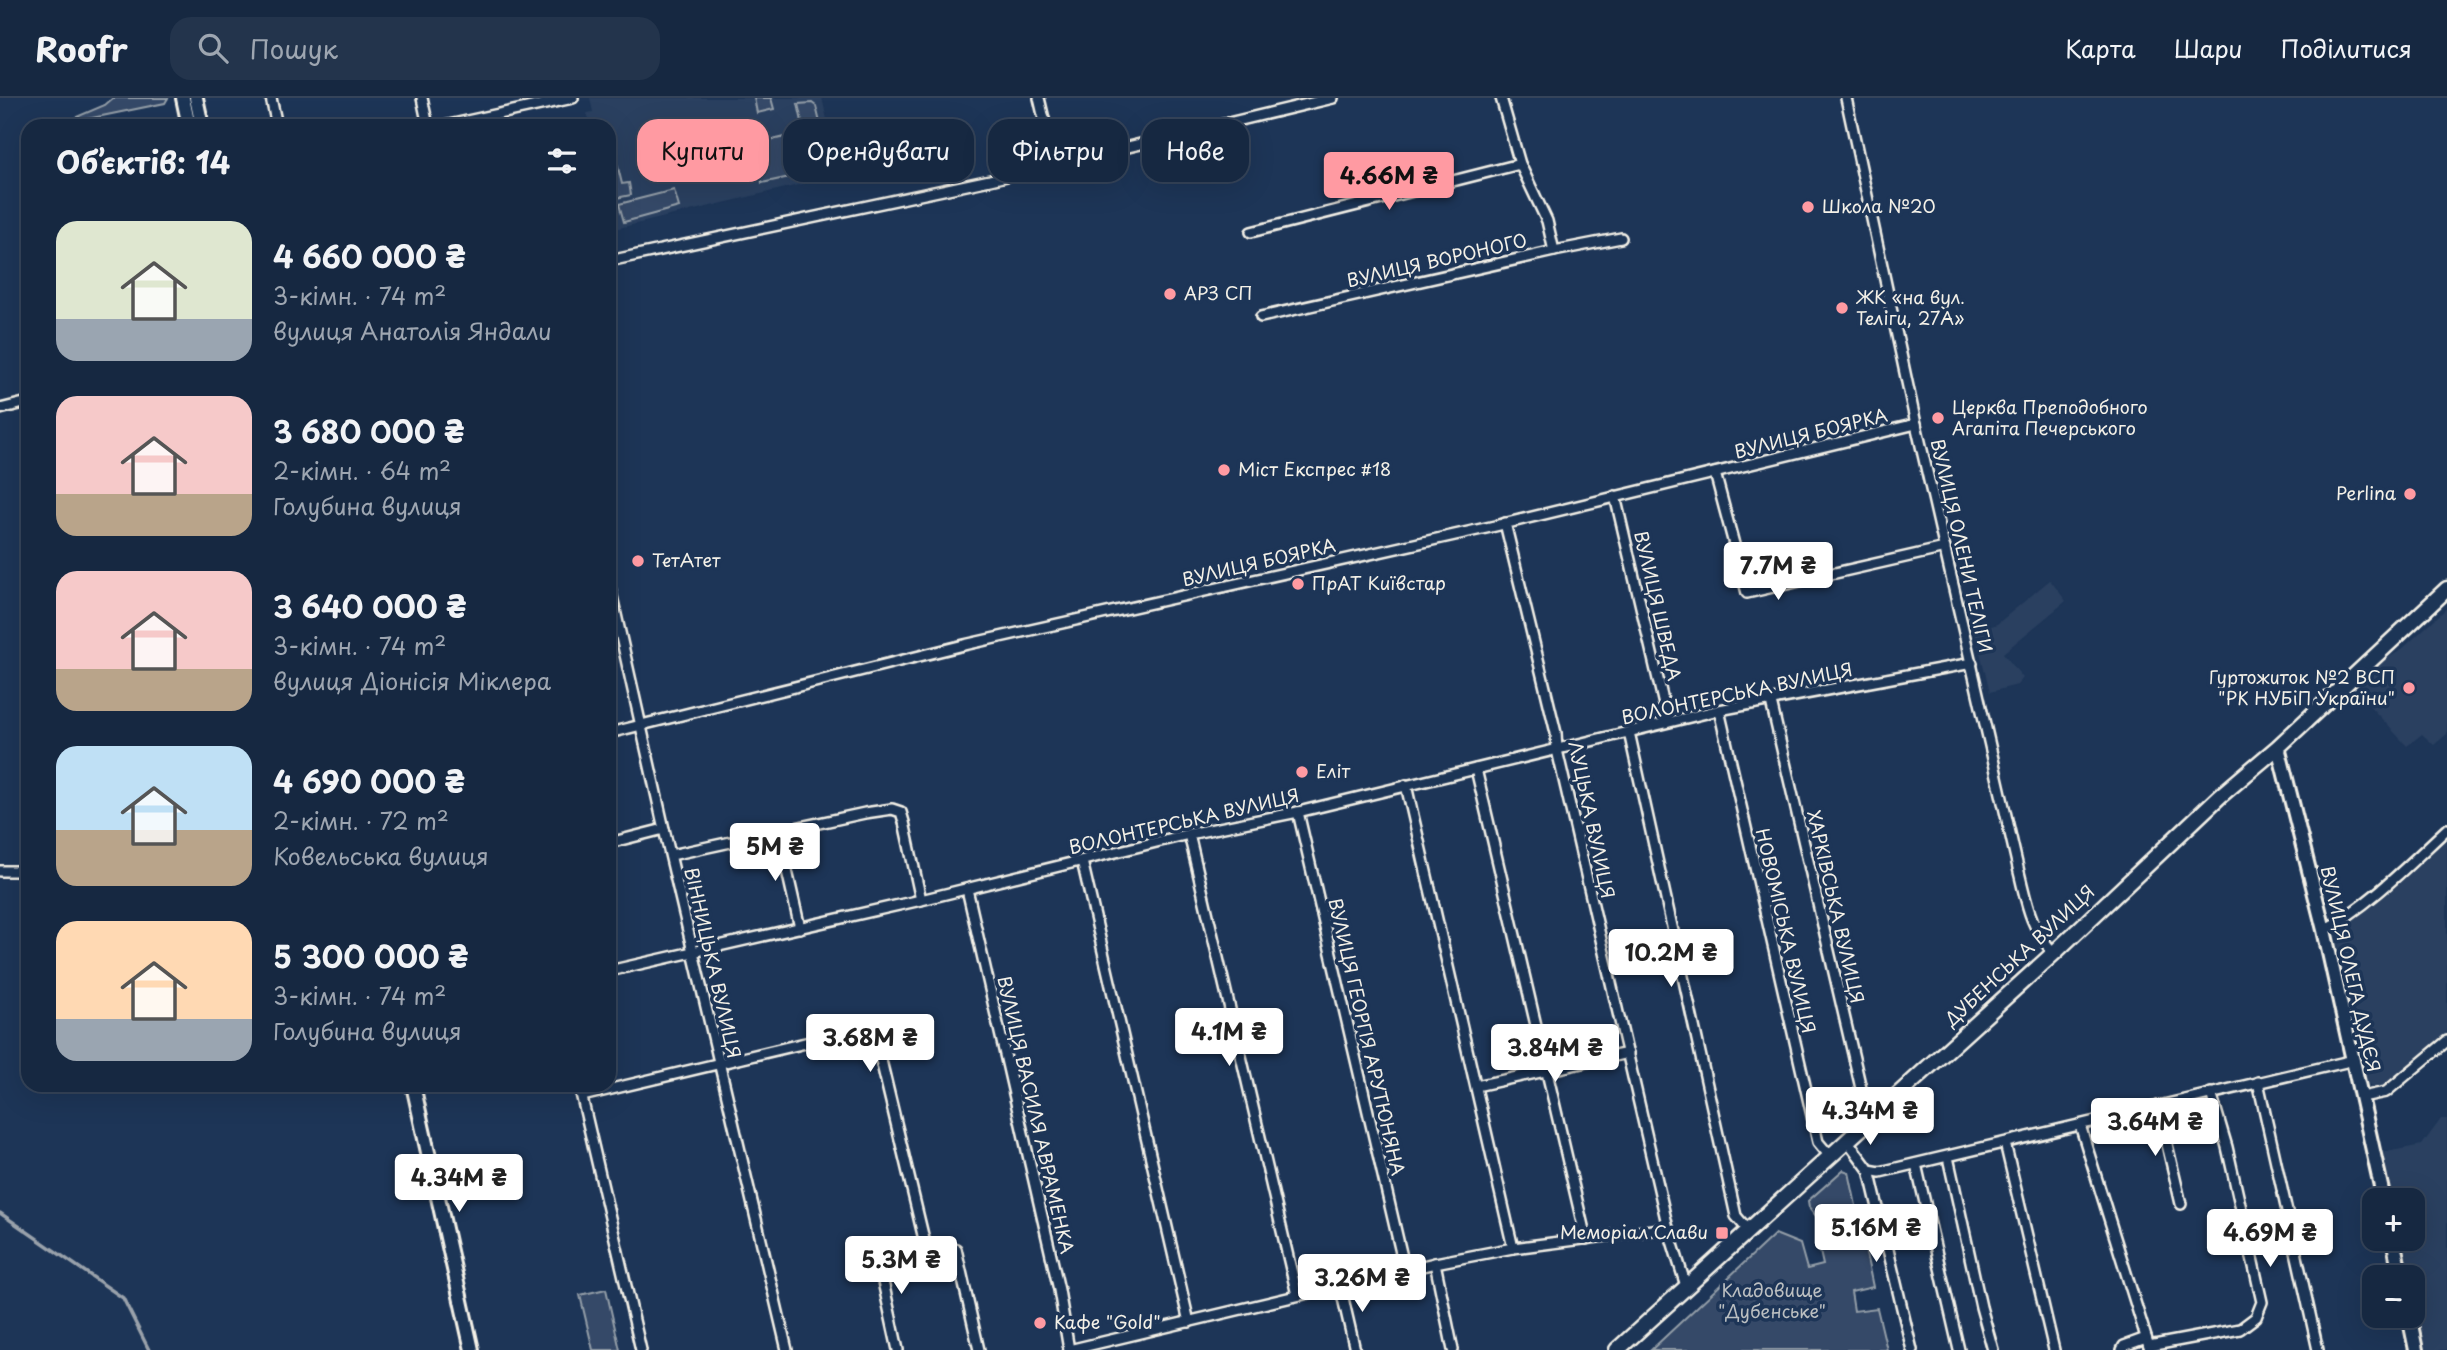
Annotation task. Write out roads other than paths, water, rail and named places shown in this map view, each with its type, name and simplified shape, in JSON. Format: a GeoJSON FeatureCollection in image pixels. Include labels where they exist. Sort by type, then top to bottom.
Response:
{"type":"FeatureCollection","features":[{"type":"Feature","properties":{"kind":"main road"},"geometry":{"type":"LineString","coordinates":[[183,98],[188,119]]}},
{"type":"Feature","properties":{"kind":"main road"},"geometry":{"type":"LineString","coordinates":[[195,98],[200,119]]}},
{"type":"Feature","properties":{"kind":"main road","name":"ДУБЕНСЬКА ВУЛИЦЯ"},"geometry":{"type":"LineString","coordinates":[[1617,1350],[2054,953],[2220,796],[2278,747],[2447,589]]}},
{"type":"Feature","properties":{"kind":"main road","name":"ВУЛИЦЯ ОЛЕГА ДУДЄЯ"},"geometry":{"type":"LineString","coordinates":[[2278,747],[2324,930],[2381,1188]]}},
{"type":"Feature","properties":{"kind":"main road"},"geometry":{"type":"LineString","coordinates":[[415,1092],[472,1350]]}},
{"type":"Feature","properties":{"kind":"main road"},"geometry":{"type":"LineString","coordinates":[[2411,1328],[2416,1350]]}},
{"type":"Feature","properties":{"kind":"street"},"geometry":{"type":"LineString","coordinates":[[271,98],[276,119]]}},
{"type":"Feature","properties":{"kind":"street"},"geometry":{"type":"LineString","coordinates":[[422,98],[426,119]]}},
{"type":"Feature","properties":{"kind":"street"},"geometry":{"type":"LineString","coordinates":[[476,119],[573,98]]}},
{"type":"Feature","properties":{"kind":"street"},"geometry":{"type":"LineString","coordinates":[[1039,98],[1044,119]]}},
{"type":"Feature","properties":{"kind":"street"},"geometry":{"type":"LineString","coordinates":[[1128,147],[1333,98]]}},
{"type":"Feature","properties":{"kind":"street"},"geometry":{"type":"LineString","coordinates":[[1501,98],[1520,164],[1547,221],[1554,251]]}},
{"type":"Feature","properties":{"kind":"street","name":"ВУЛИЦЯ ОЛЕНИ ТЕЛІГИ"},"geometry":{"type":"LineString","coordinates":[[1846,98],[1916,424],[2031,920],[2040,938],[2054,953]]}},
{"type":"Feature","properties":{"kind":"street"},"geometry":{"type":"LineString","coordinates":[[1251,232],[1520,164]]}},
{"type":"Feature","properties":{"kind":"street"},"geometry":{"type":"LineString","coordinates":[[616,259],[988,179]]}},
{"type":"Feature","properties":{"kind":"street","name":"ВУЛИЦЯ ВОРОНОГО"},"geometry":{"type":"LineString","coordinates":[[1261,317],[1554,251],[1621,239]]}},
{"type":"Feature","properties":{"kind":"street"},"geometry":{"type":"LineString","coordinates":[[0,409],[21,404]]}},
{"type":"Feature","properties":{"kind":"street","name":"ВУЛИЦЯ БОЯРКА"},"geometry":{"type":"LineString","coordinates":[[616,731],[964,645],[1505,523],[1916,424]]}},
{"type":"Feature","properties":{"kind":"street"},"geometry":{"type":"LineString","coordinates":[[1715,473],[1747,593],[1945,548]]}},
{"type":"Feature","properties":{"kind":"street","name":"ВУЛИЦЯ ШВЕДА"},"geometry":{"type":"LineString","coordinates":[[1615,496],[1668,722]]}},
{"type":"Feature","properties":{"kind":"street","name":"ЛУЦЬКА ВУЛИЦЯ"},"geometry":{"type":"LineString","coordinates":[[1505,523],[1556,733],[1557,750],[1668,1228],[1686,1286]]}},
{"type":"Feature","properties":{"kind":"street","name":"ВІННИЦЬКА ВУЛИЦЯ"},"geometry":{"type":"LineString","coordinates":[[616,614],[787,1350]]}},
{"type":"Feature","properties":{"kind":"street","name":"ВОЛОНТЕРСЬКА ВУЛИЦЯ"},"geometry":{"type":"LineString","coordinates":[[616,969],[921,900],[1189,834],[1297,812],[1719,710],[1972,663]]}},
{"type":"Feature","properties":{"kind":"street","name":"ХАРКІВСЬКА ВУЛИЦЯ"},"geometry":{"type":"LineString","coordinates":[[1771,702],[1863,1097],[1871,1118]]}},
{"type":"Feature","properties":{"kind":"street","name":"НОВОМІСЬКА ВУЛИЦЯ"},"geometry":{"type":"LineString","coordinates":[[1719,710],[1818,1142],[1829,1155]]}},
{"type":"Feature","properties":{"kind":"street"},"geometry":{"type":"LineString","coordinates":[[1629,732],[1736,1216],[1748,1230]]}},
{"type":"Feature","properties":{"kind":"street"},"geometry":{"type":"LineString","coordinates":[[1476,769],[1586,1239]]}},
{"type":"Feature","properties":{"kind":"street"},"geometry":{"type":"LineString","coordinates":[[1406,785],[1513,1248]]}},
{"type":"Feature","properties":{"kind":"street"},"geometry":{"type":"LineString","coordinates":[[671,855],[892,809],[901,812],[921,900]]}},
{"type":"Feature","properties":{"kind":"street","name":"ВУЛИЦЯ ГЕОРГІЯ АРУТЮНЯНА"},"geometry":{"type":"LineString","coordinates":[[1297,812],[1405,1270]]}},
{"type":"Feature","properties":{"kind":"street"},"geometry":{"type":"LineString","coordinates":[[616,841],[664,829]]}},
{"type":"Feature","properties":{"kind":"street"},"geometry":{"type":"LineString","coordinates":[[2324,930],[2343,920],[2391,881],[2447,829]]}},
{"type":"Feature","properties":{"kind":"street"},"geometry":{"type":"LineString","coordinates":[[778,831],[800,928]]}},
{"type":"Feature","properties":{"kind":"street"},"geometry":{"type":"LineString","coordinates":[[1189,834],[1297,1295]]}},
{"type":"Feature","properties":{"kind":"street"},"geometry":{"type":"LineString","coordinates":[[1082,861],[1189,1322]]}},
{"type":"Feature","properties":{"kind":"street"},"geometry":{"type":"LineString","coordinates":[[0,872],[21,871]]}},
{"type":"Feature","properties":{"kind":"street","name":"ВУЛИЦЯ ВАСИЛЯ АВРАМЕНКА"},"geometry":{"type":"LineString","coordinates":[[967,889],[1059,1290],[1069,1350]]}},
{"type":"Feature","properties":{"kind":"street"},"geometry":{"type":"LineString","coordinates":[[616,1088],[873,1027],[928,1256]]}},
{"type":"Feature","properties":{"kind":"street"},"geometry":{"type":"LineString","coordinates":[[2362,1097],[2386,1092],[2447,1041]]}},
{"type":"Feature","properties":{"kind":"street"},"geometry":{"type":"LineString","coordinates":[[1476,1086],[1628,1053]]}},
{"type":"Feature","properties":{"kind":"street"},"geometry":{"type":"LineString","coordinates":[[1870,1170],[1880,1172],[1948,1157],[2354,1060]]}},
{"type":"Feature","properties":{"kind":"street"},"geometry":{"type":"LineString","coordinates":[[2258,1082],[2318,1350]]}},
{"type":"Feature","properties":{"kind":"street"},"geometry":{"type":"LineString","coordinates":[[581,1092],[641,1350]]}},
{"type":"Feature","properties":{"kind":"street"},"geometry":{"type":"LineString","coordinates":[[582,1096],[599,1092]]}},
{"type":"Feature","properties":{"kind":"street"},"geometry":{"type":"LineString","coordinates":[[2122,1350],[2124,1346],[2148,1345],[2240,1329],[2260,1311],[2262,1302],[2227,1147],[2211,1093]]}},
{"type":"Feature","properties":{"kind":"street"},"geometry":{"type":"LineString","coordinates":[[2158,1106],[2181,1204]]}},
{"type":"Feature","properties":{"kind":"street"},"geometry":{"type":"LineString","coordinates":[[2080,1125],[2148,1345]]}},
{"type":"Feature","properties":{"kind":"street"},"geometry":{"type":"LineString","coordinates":[[1847,1140],[1870,1170],[1912,1350]]}},
{"type":"Feature","properties":{"kind":"street"},"geometry":{"type":"LineString","coordinates":[[2005,1143],[2054,1350]]}},
{"type":"Feature","properties":{"kind":"street"},"geometry":{"type":"LineString","coordinates":[[1948,1157],[1993,1350]]}},
{"type":"Feature","properties":{"kind":"street"},"geometry":{"type":"LineString","coordinates":[[1916,1164],[1959,1350]]}},
{"type":"Feature","properties":{"kind":"street"},"geometry":{"type":"LineString","coordinates":[[1069,1350],[1405,1270],[1513,1248],[1668,1228]]}},
{"type":"Feature","properties":{"kind":"street"},"geometry":{"type":"LineString","coordinates":[[898,1350],[880,1268],[956,1250],[979,1350]]}},
{"type":"Feature","properties":{"kind":"street"},"geometry":{"type":"LineString","coordinates":[[1435,1264],[1453,1350]]}},
{"type":"Feature","properties":{"kind":"street"},"geometry":{"type":"LineString","coordinates":[[1340,1285],[1355,1350]]}},
{"type":"Feature","properties":{"kind":"waterway"},"geometry":{"type":"LineString","coordinates":[[0,1213],[123,1298],[149,1350]]}},
{"type":"Feature","properties":{"kind":"place","name":"Школа №20"},"geometry":{"type":"Point","coordinates":[1808,207]}},
{"type":"Feature","properties":{"kind":"place","name":"АРЗ СП"},"geometry":{"type":"Point","coordinates":[1170,294]}},
{"type":"Feature","properties":{"kind":"place","name":"ЖК «на вул. Теліги, 27А»"},"geometry":{"type":"Point","coordinates":[1842,308]}},
{"type":"Feature","properties":{"kind":"place","name":"Церква Преподобного Агапіта Печерського"},"geometry":{"type":"Point","coordinates":[1938,418]}},
{"type":"Feature","properties":{"kind":"place","name":"Міст Експрес #18"},"geometry":{"type":"Point","coordinates":[1224,470]}},
{"type":"Feature","properties":{"kind":"place","name":"Perlina"},"geometry":{"type":"Point","coordinates":[2410,494]}},
{"type":"Feature","properties":{"kind":"place","name":"ТетАтет"},"geometry":{"type":"Point","coordinates":[638,561]}},
{"type":"Feature","properties":{"kind":"place","name":"ПрАТ Київстар"},"geometry":{"type":"Point","coordinates":[1298,584]}},
{"type":"Feature","properties":{"kind":"place","name":"Гуртожиток №2 ВСП \"РК НУБіП України\""},"geometry":{"type":"Point","coordinates":[2409,688]}},
{"type":"Feature","properties":{"kind":"place","name":"Еліт"},"geometry":{"type":"Point","coordinates":[1302,772]}},
{"type":"Feature","properties":{"kind":"place","name":"Меморіал Слави"},"geometry":{"type":"Point","coordinates":[1722,1233]}},
{"type":"Feature","properties":{"kind":"place","name":"Кафе \"Gold\""},"geometry":{"type":"Point","coordinates":[1040,1323]}},
{"type":"Feature","properties":{"kind":"park label","name":"Кладовище \"Дубенське\""},"geometry":{"type":"Point","coordinates":[1772,1301]}}]}
